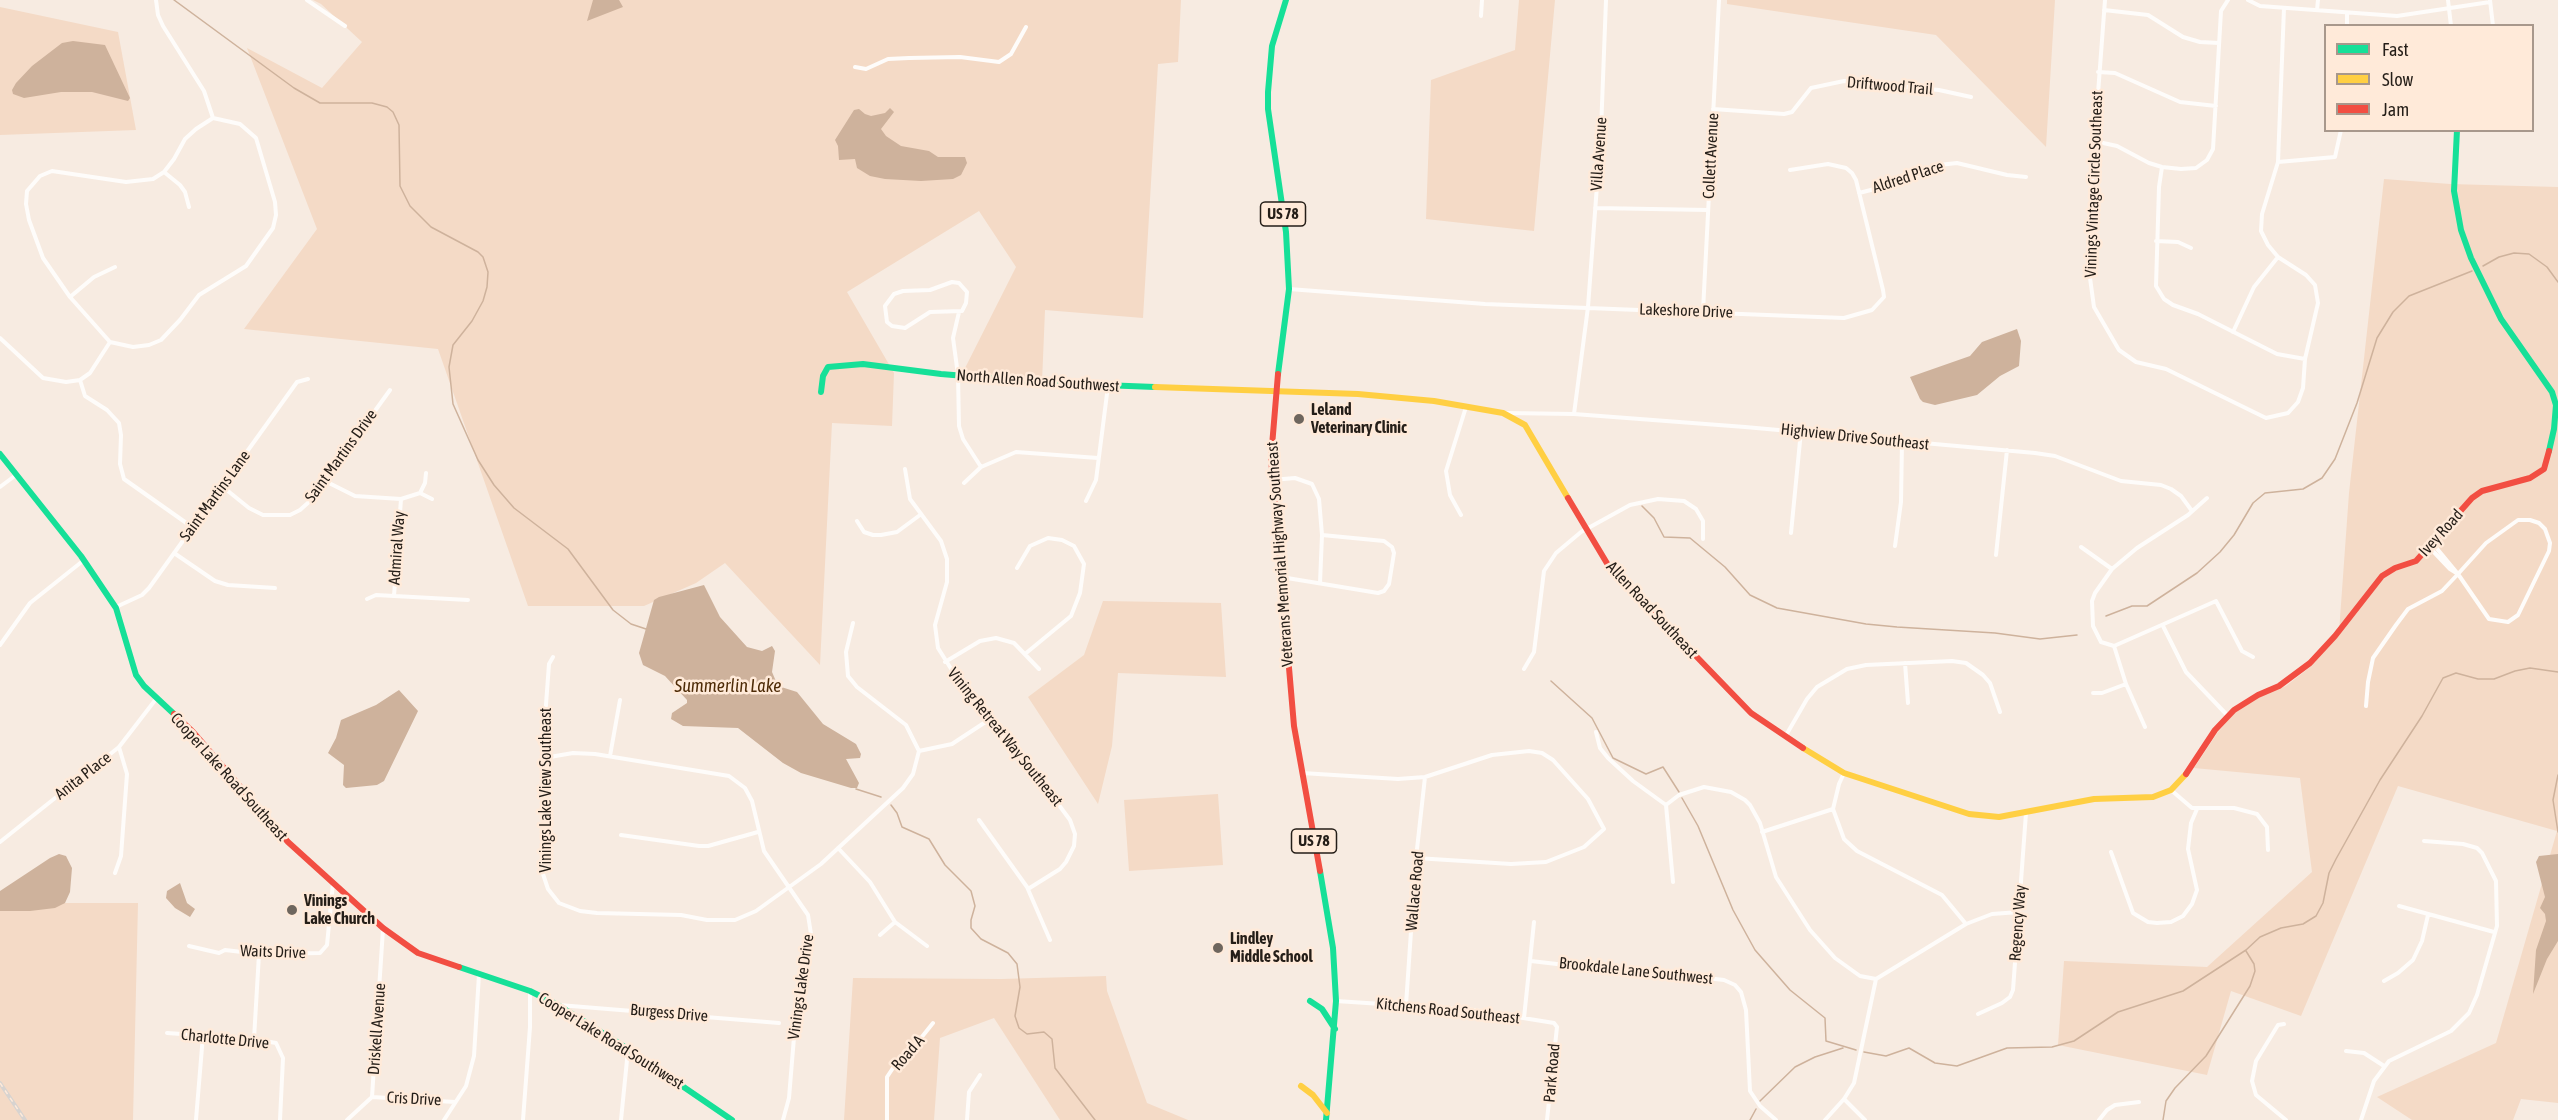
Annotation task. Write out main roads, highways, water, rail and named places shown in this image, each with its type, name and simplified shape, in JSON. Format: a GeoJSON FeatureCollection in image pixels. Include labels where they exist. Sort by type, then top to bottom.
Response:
{"type":"FeatureCollection","features":[{"type":"Feature","properties":{"kind":"water"},"geometry":{"type":"Polygon","coordinates":[[[593,0],[619,0],[623,7],[587,21],[593,0]]]}},
{"type":"Feature","properties":{"kind":"water"},"geometry":{"type":"Polygon","coordinates":[[[73,41],[105,45],[130,98],[128,101],[92,92],[61,92],[24,98],[13,94],[12,90],[16,83],[32,66],[62,43],[73,41]]]}},
{"type":"Feature","properties":{"kind":"water"},"geometry":{"type":"Polygon","coordinates":[[[890,108],[894,112],[881,129],[886,136],[901,146],[929,151],[938,157],[965,157],[967,163],[961,175],[953,179],[921,181],[885,179],[870,176],[857,168],[855,159],[839,160],[835,140],[854,110],[859,109],[871,116],[885,113],[890,108]]]}},
{"type":"Feature","properties":{"kind":"water"},"geometry":{"type":"Polygon","coordinates":[[[2017,329],[2021,341],[2019,366],[2000,376],[1977,395],[1935,405],[1920,399],[1910,377],[1970,356],[1982,342],[2017,329]]]}},
{"type":"Feature","properties":{"kind":"water","name":"Summerlin Lake"},"geometry":{"type":"Polygon","coordinates":[[[704,585],[720,617],[747,647],[762,651],[772,646],[775,651],[772,672],[778,686],[797,692],[823,724],[856,744],[861,754],[860,758],[846,759],[859,783],[857,788],[801,773],[783,763],[738,728],[683,726],[671,719],[672,713],[687,703],[687,700],[665,676],[643,665],[639,653],[654,600],[704,585]]]}},
{"type":"Feature","properties":{"kind":"water"},"geometry":{"type":"Polygon","coordinates":[[[399,690],[418,711],[384,781],[377,785],[346,788],[343,785],[344,765],[328,753],[336,738],[341,720],[376,705],[399,690]]]}},
{"type":"Feature","properties":{"kind":"water"},"geometry":{"type":"Polygon","coordinates":[[[59,854],[66,856],[72,868],[70,892],[65,903],[55,908],[0,911],[0,891],[59,854]]]}},
{"type":"Feature","properties":{"kind":"water"},"geometry":{"type":"Polygon","coordinates":[[[2558,854],[2558,941],[2547,959],[2533,994],[2536,950],[2546,921],[2545,914],[2540,908],[2545,897],[2536,862],[2539,856],[2558,854]]]}},
{"type":"Feature","properties":{"kind":"water"},"geometry":{"type":"Polygon","coordinates":[[[180,883],[187,903],[195,909],[190,917],[175,908],[166,898],[167,891],[180,883]]]}},
{"type":"Feature","properties":{"kind":"waterway"},"geometry":{"type":"LineString","coordinates":[[174,0],[294,88],[320,103],[372,103],[387,107],[393,112],[399,125],[400,186],[410,206],[431,227],[478,252],[483,257],[488,272],[483,301],[472,321],[453,345],[449,367],[453,404],[478,460],[494,485],[514,508],[568,549],[613,610],[631,624],[646,629]]}},
{"type":"Feature","properties":{"kind":"waterway"},"geometry":{"type":"LineString","coordinates":[[2483,266],[2499,257],[2514,253],[2529,254],[2547,267],[2558,282]]}},
{"type":"Feature","properties":{"kind":"waterway"},"geometry":{"type":"LineString","coordinates":[[2106,616],[2132,606],[2147,606],[2197,573],[2220,552],[2234,535],[2253,503],[2265,493],[2303,489],[2322,478],[2335,459],[2357,403],[2377,338],[2393,312],[2409,296],[2472,271]]}},
{"type":"Feature","properties":{"kind":"waterway"},"geometry":{"type":"LineString","coordinates":[[1642,506],[1654,518],[1664,537],[1690,538],[1725,567],[1750,595],[1777,608],[1866,624],[1897,627],[1995,633],[2040,639],[2077,635]]}},
{"type":"Feature","properties":{"kind":"waterway"},"geometry":{"type":"LineString","coordinates":[[1864,1052],[1886,1056],[1909,1048],[1935,1063],[1957,1066],[2007,1048],[2052,1047],[2074,1041],[2118,1012],[2183,991],[2246,950],[2260,937],[2281,928],[2303,924],[2316,916],[2323,903],[2329,873],[2336,859],[2380,780],[2422,716],[2443,678],[2456,673],[2478,679],[2494,679],[2530,668],[2558,672]]}},
{"type":"Feature","properties":{"kind":"waterway"},"geometry":{"type":"LineString","coordinates":[[1551,681],[1592,718],[1613,758],[1646,774],[1663,767],[1679,792]]}},
{"type":"Feature","properties":{"kind":"waterway"},"geometry":{"type":"LineString","coordinates":[[2558,775],[2553,800],[2558,832]]}},
{"type":"Feature","properties":{"kind":"waterway"},"geometry":{"type":"LineString","coordinates":[[856,789],[881,797]]}},
{"type":"Feature","properties":{"kind":"waterway"},"geometry":{"type":"LineString","coordinates":[[1682,798],[1698,826],[1733,910],[1755,950],[1790,990],[1825,1018],[1826,1041],[1856,1050]]}},
{"type":"Feature","properties":{"kind":"waterway"},"geometry":{"type":"LineString","coordinates":[[891,805],[902,827],[929,839],[945,865],[971,891],[975,906],[971,928],[981,939],[1008,953],[1017,964],[1020,987],[1015,1016],[1019,1028],[1027,1034],[1044,1032],[1052,1039],[1055,1068],[1095,1120]]}},
{"type":"Feature","properties":{"kind":"waterway"},"geometry":{"type":"LineString","coordinates":[[2163,1120],[2166,1101],[2175,1088],[2206,1056],[2250,986],[2255,971],[2254,964],[2246,951]]}},
{"type":"Feature","properties":{"kind":"waterway"},"geometry":{"type":"LineString","coordinates":[[1760,1101],[1795,1067],[1815,1057],[1843,1048]]}},
{"type":"Feature","properties":{"kind":"waterway"},"geometry":{"type":"LineString","coordinates":[[1750,1120],[1756,1109]]}},
{"type":"Feature","properties":{"kind":"railway"},"geometry":{"type":"LineString","coordinates":[[0,1083],[25,1120]]}},
{"type":"Feature","properties":{"kind":"place","name":"Leland Veterinary Clinic"},"geometry":{"type":"Point","coordinates":[1299,419]}},
{"type":"Feature","properties":{"kind":"place","name":"Vinings Lake Church"},"geometry":{"type":"Point","coordinates":[292,910]}},
{"type":"Feature","properties":{"kind":"place","name":"Lindley Middle School"},"geometry":{"type":"Point","coordinates":[1218,948]}}]}
